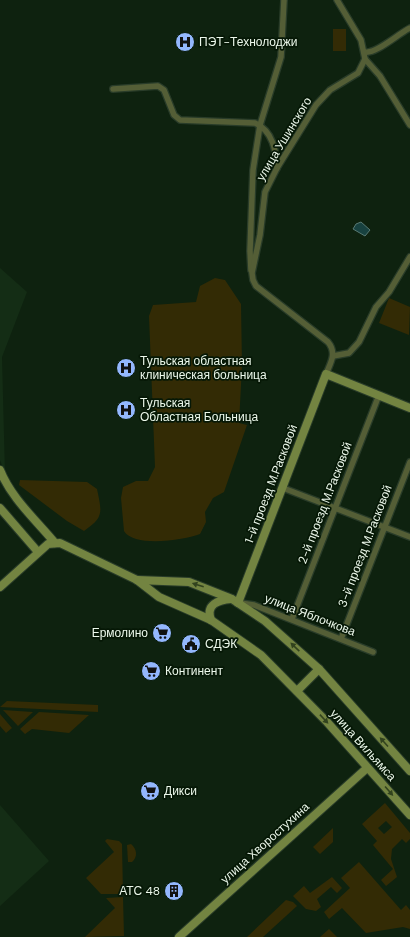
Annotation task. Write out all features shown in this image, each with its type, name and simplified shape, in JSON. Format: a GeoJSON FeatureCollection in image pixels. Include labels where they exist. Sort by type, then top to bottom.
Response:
{"type":"FeatureCollection","features":[{"type":"Feature","properties":{"kind":"street"},"geometry":{"type":"LineString","coordinates":[[284,0],[281,56],[260,125],[253,170],[250,251],[252,280],[256,286],[328,342],[333,348],[333,356],[326,374],[410,408]]}},
{"type":"Feature","properties":{"kind":"street","name":"улица Ушинского"},"geometry":{"type":"LineString","coordinates":[[252,273],[260,235],[263,200],[277,168],[316,105],[324,96],[358,73],[365,59],[365,52],[357,33],[337,0]]}},
{"type":"Feature","properties":{"kind":"street"},"geometry":{"type":"LineString","coordinates":[[365,52],[378,49],[400,33],[410,28]]}},
{"type":"Feature","properties":{"kind":"street"},"geometry":{"type":"LineString","coordinates":[[365,59],[377,71],[410,125]]}},
{"type":"Feature","properties":{"kind":"street"},"geometry":{"type":"LineString","coordinates":[[358,73],[372,70],[377,71]]}},
{"type":"Feature","properties":{"kind":"street"},"geometry":{"type":"LineString","coordinates":[[113,89],[158,86],[164,90],[174,115],[180,120],[255,123],[260,125],[270,137],[276,153],[277,168]]}},
{"type":"Feature","properties":{"kind":"street"},"geometry":{"type":"LineString","coordinates":[[333,356],[349,353],[359,342],[376,307],[389,292],[410,257]]}},
{"type":"Feature","properties":{"kind":"street","name":"1-й проезд М.Расковой"},"geometry":{"type":"LineString","coordinates":[[235,601],[283,488],[326,374]]}},
{"type":"Feature","properties":{"kind":"street","name":"2-й проезд М.Расковой"},"geometry":{"type":"LineString","coordinates":[[292,619],[379,395]]}},
{"type":"Feature","properties":{"kind":"street","name":"3-й проезд М.Расковой"},"geometry":{"type":"LineString","coordinates":[[341,639],[410,462]]}},
{"type":"Feature","properties":{"kind":"street"},"geometry":{"type":"LineString","coordinates":[[0,470],[5,483],[55,543]]}},
{"type":"Feature","properties":{"kind":"street"},"geometry":{"type":"LineString","coordinates":[[283,488],[410,537]]}},
{"type":"Feature","properties":{"kind":"street"},"geometry":{"type":"LineString","coordinates":[[0,508],[38,552]]}},
{"type":"Feature","properties":{"kind":"street"},"geometry":{"type":"LineString","coordinates":[[0,587],[48,544],[55,543]]}},
{"type":"Feature","properties":{"kind":"street","name":"улица Вильямса"},"geometry":{"type":"LineString","coordinates":[[55,543],[137,580],[152,590],[159,597],[211,620],[261,655],[297,690],[410,815]]}},
{"type":"Feature","properties":{"kind":"street","name":"улица Вильямса"},"geometry":{"type":"LineString","coordinates":[[137,580],[189,582],[235,601],[265,621],[283,635],[319,669],[410,771]]}},
{"type":"Feature","properties":{"kind":"street"},"geometry":{"type":"LineString","coordinates":[[152,590],[158,582],[162,580]]}},
{"type":"Feature","properties":{"kind":"street"},"geometry":{"type":"LineString","coordinates":[[211,620],[210,611],[212,606],[217,601],[235,601]]}},
{"type":"Feature","properties":{"kind":"street","name":"улица Яблочкова"},"geometry":{"type":"LineString","coordinates":[[235,601],[254,605],[292,619],[373,652]]}},
{"type":"Feature","properties":{"kind":"street"},"geometry":{"type":"LineString","coordinates":[[297,690],[319,669]]}},
{"type":"Feature","properties":{"kind":"street","name":"улица Хворостухина"},"geometry":{"type":"LineString","coordinates":[[179,937],[367,768]]}},
{"type":"Feature","properties":{"kind":"shaded area"},"geometry":{"type":"Polygon","coordinates":[[[333,29],[346,29],[346,51],[333,51],[333,29]]]}},
{"type":"Feature","properties":{"kind":"shaded area"},"geometry":{"type":"Polygon","coordinates":[[[0,268],[27,292],[2,357],[5,474],[0,460],[0,268]]]}},
{"type":"Feature","properties":{"kind":"shaded area"},"geometry":{"type":"Polygon","coordinates":[[[215,278],[225,280],[241,304],[242,366],[239,423],[247,425],[224,492],[213,498],[205,512],[206,522],[200,534],[160,541],[138,539],[130,536],[124,531],[121,498],[123,487],[136,481],[148,481],[155,467],[149,316],[153,305],[196,302],[200,286],[215,278]]]}},
{"type":"Feature","properties":{"kind":"shaded area"},"geometry":{"type":"Polygon","coordinates":[[[389,298],[410,307],[409,335],[379,323],[389,298]]]}},
{"type":"Feature","properties":{"kind":"shaded area"},"geometry":{"type":"Polygon","coordinates":[[[20,480],[87,482],[97,489],[100,514],[95,522],[84,531],[67,521],[19,485],[20,480]]]}},
{"type":"Feature","properties":{"kind":"shaded area"},"geometry":{"type":"Polygon","coordinates":[[[7,701],[98,705],[98,712],[0,707],[7,701]]]}},
{"type":"Feature","properties":{"kind":"shaded area"},"geometry":{"type":"Polygon","coordinates":[[[3,710],[33,712],[18,726],[3,710]]]}},
{"type":"Feature","properties":{"kind":"shaded area"},"geometry":{"type":"Polygon","coordinates":[[[39,712],[89,715],[69,733],[32,729],[25,734],[20,729],[39,712]]]}},
{"type":"Feature","properties":{"kind":"shaded area"},"geometry":{"type":"Polygon","coordinates":[[[0,714],[12,728],[6,733],[0,726],[0,714]]]}},
{"type":"Feature","properties":{"kind":"shaded area"},"geometry":{"type":"Polygon","coordinates":[[[385,803],[410,833],[410,839],[406,843],[402,839],[392,849],[391,859],[397,877],[386,886],[381,880],[393,869],[373,845],[377,841],[362,824],[385,803]],[[386,821],[378,828],[384,834],[392,827],[386,821]]]}},
{"type":"Feature","properties":{"kind":"shaded area"},"geometry":{"type":"Polygon","coordinates":[[[0,805],[49,861],[0,906],[0,805]]]}},
{"type":"Feature","properties":{"kind":"shaded area"},"geometry":{"type":"Polygon","coordinates":[[[333,828],[333,842],[320,854],[313,847],[333,828]]]}},
{"type":"Feature","properties":{"kind":"shaded area"},"geometry":{"type":"Polygon","coordinates":[[[107,839],[119,841],[122,844],[123,894],[101,894],[86,878],[114,852],[105,841],[107,839]]]}},
{"type":"Feature","properties":{"kind":"shaded area"},"geometry":{"type":"Polygon","coordinates":[[[131,844],[135,848],[136,855],[132,862],[128,862],[127,845],[131,844]]]}},
{"type":"Feature","properties":{"kind":"shaded area"},"geometry":{"type":"Polygon","coordinates":[[[359,862],[401,910],[406,905],[410,910],[410,929],[403,927],[366,933],[342,908],[329,919],[324,912],[350,888],[341,878],[359,862]]]}},
{"type":"Feature","properties":{"kind":"shaded area"},"geometry":{"type":"Polygon","coordinates":[[[332,877],[342,888],[337,893],[331,887],[317,899],[321,907],[316,911],[306,909],[293,896],[304,886],[310,893],[332,877]]]}},
{"type":"Feature","properties":{"kind":"shaded area"},"geometry":{"type":"Polygon","coordinates":[[[123,897],[124,936],[85,937],[115,908],[106,898],[123,897]]]}},
{"type":"Feature","properties":{"kind":"shaded area"},"geometry":{"type":"Polygon","coordinates":[[[286,900],[293,902],[297,906],[263,937],[247,937],[286,900]]]}},
{"type":"Feature","properties":{"kind":"shaded area"},"geometry":{"type":"Polygon","coordinates":[[[329,929],[337,937],[320,937],[329,929]]]}},
{"type":"Feature","properties":{"kind":"water"},"geometry":{"type":"Polygon","coordinates":[[[361,222],[370,230],[365,236],[353,229],[356,224],[361,222]]]}},
{"type":"Feature","properties":{"kind":"place","name":"ПЭТ-Технолоджи"},"geometry":{"type":"Point","coordinates":[185,42]}},
{"type":"Feature","properties":{"kind":"place","name":"Тульская областная клиническая больница"},"geometry":{"type":"Point","coordinates":[126,368]}},
{"type":"Feature","properties":{"kind":"place","name":"Тульская Областная Больница"},"geometry":{"type":"Point","coordinates":[126,410]}},
{"type":"Feature","properties":{"kind":"place","name":"Ермолино"},"geometry":{"type":"Point","coordinates":[162,633]}},
{"type":"Feature","properties":{"kind":"place","name":"СДЭК"},"geometry":{"type":"Point","coordinates":[191,644]}},
{"type":"Feature","properties":{"kind":"place","name":"Континент"},"geometry":{"type":"Point","coordinates":[151,671]}},
{"type":"Feature","properties":{"kind":"place","name":"Дикси"},"geometry":{"type":"Point","coordinates":[150,791]}},
{"type":"Feature","properties":{"kind":"place","name":"АТС 48"},"geometry":{"type":"Point","coordinates":[174,891]}}]}
